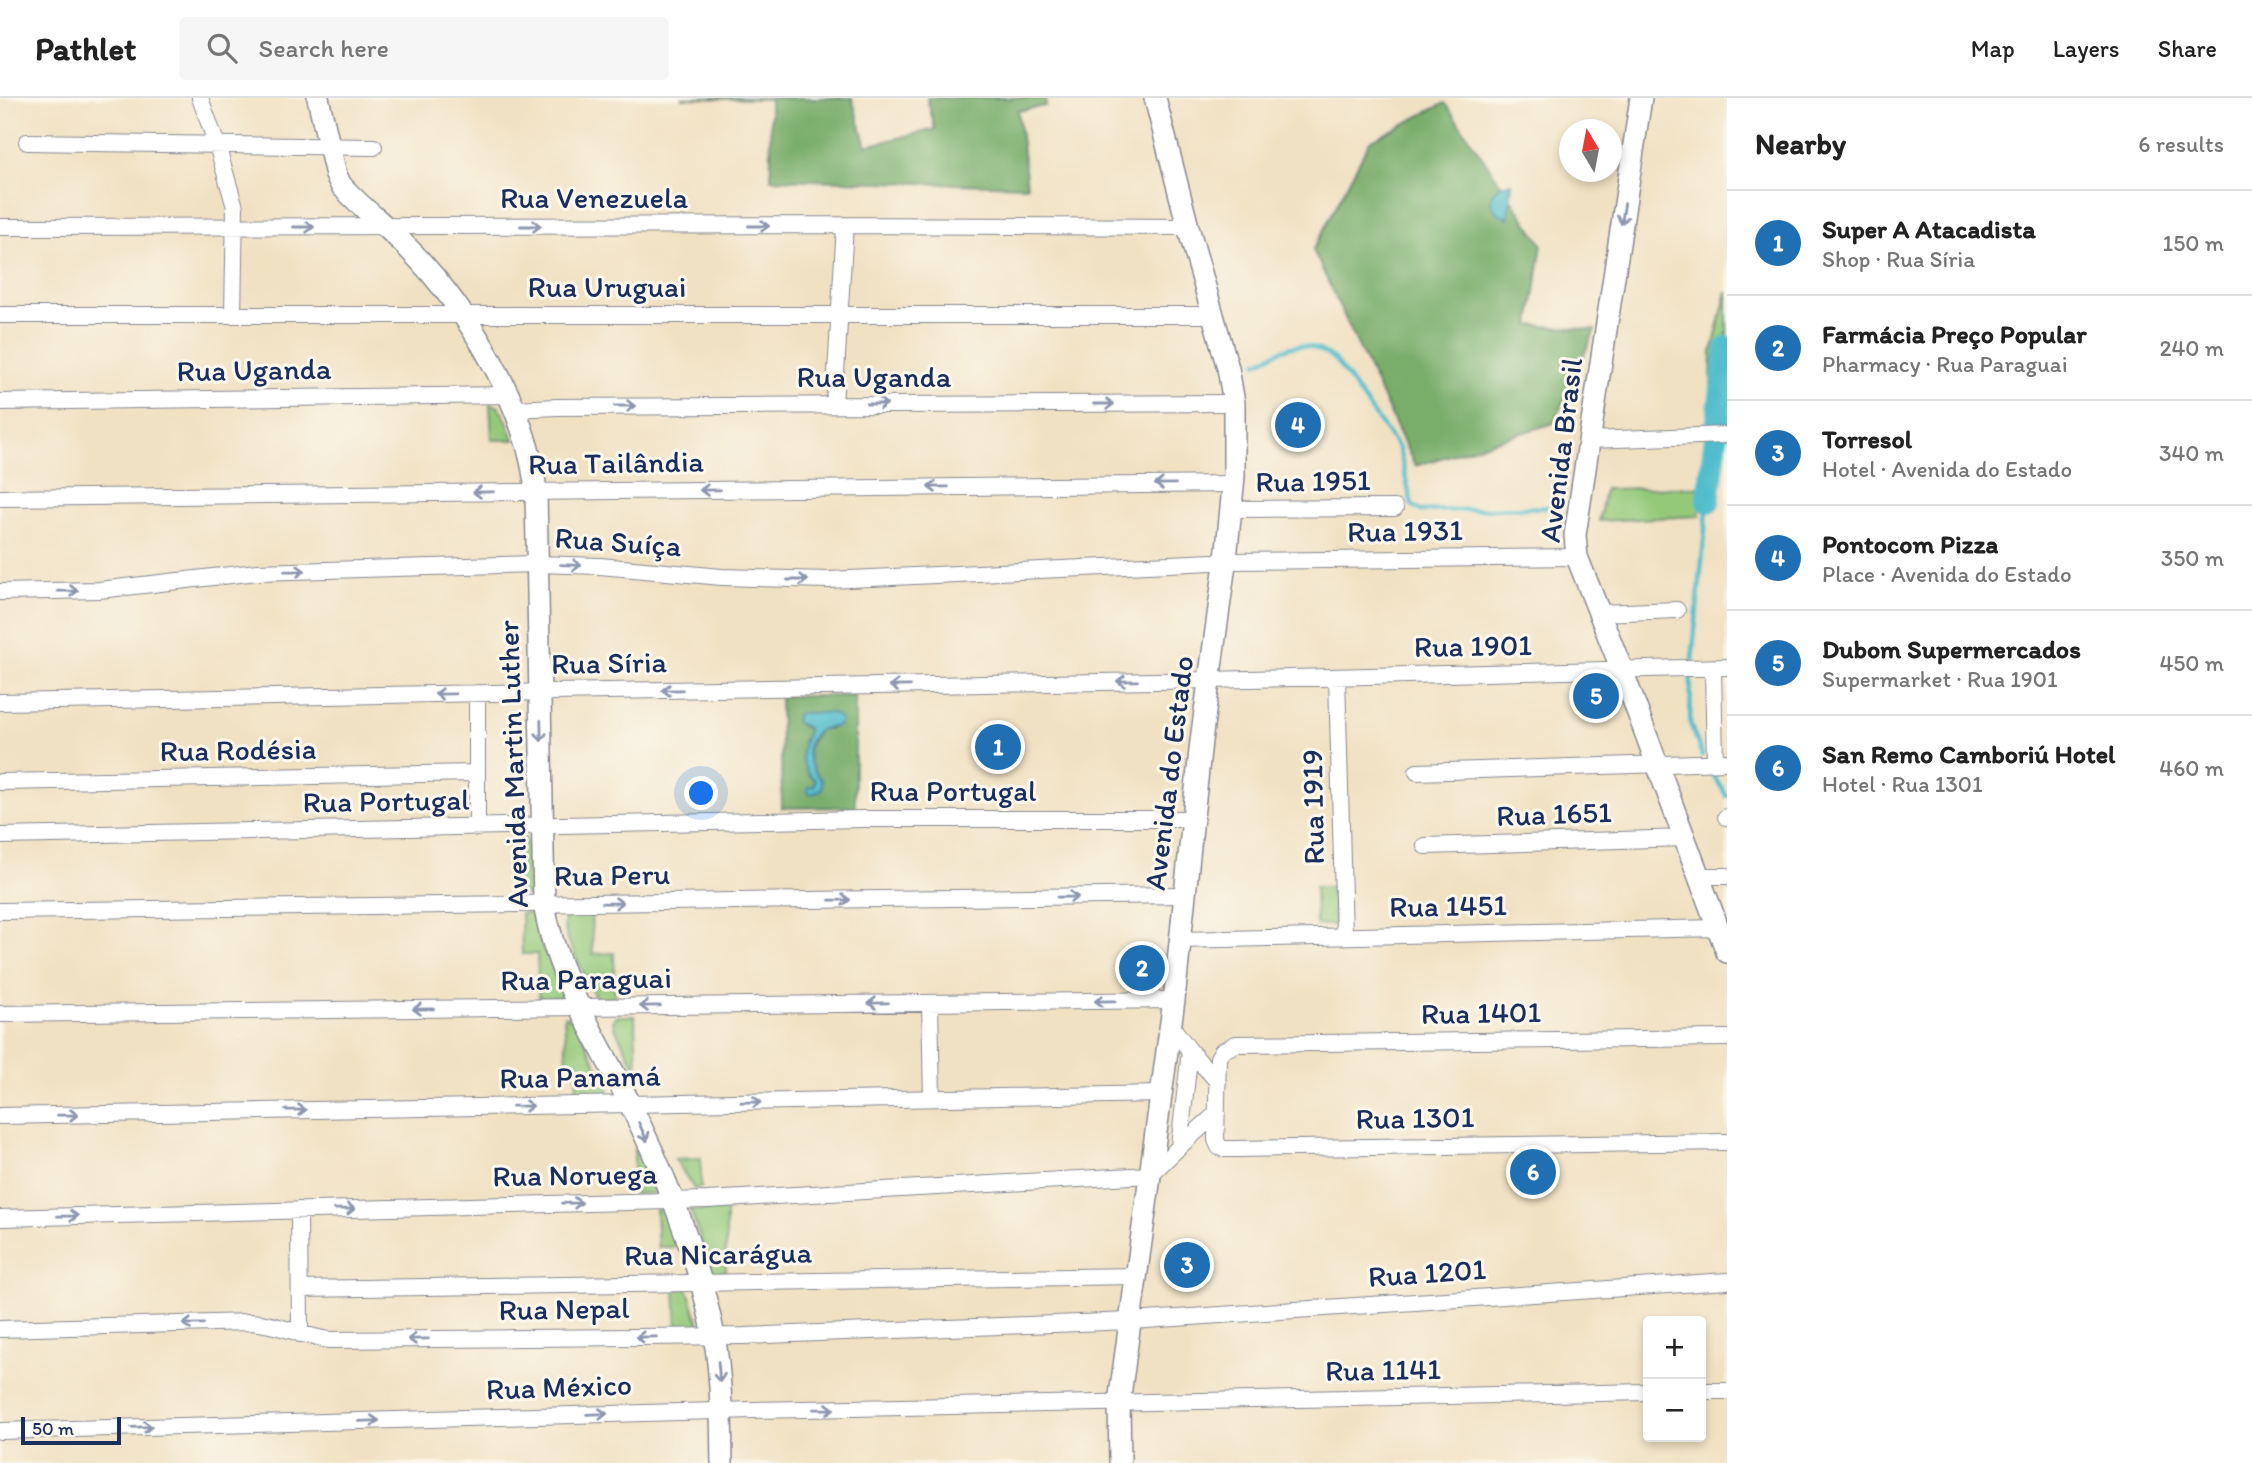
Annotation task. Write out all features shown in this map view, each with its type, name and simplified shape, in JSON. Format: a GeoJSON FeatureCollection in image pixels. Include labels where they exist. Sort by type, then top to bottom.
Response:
{"type":"FeatureCollection","features":[{"type":"Feature","properties":{"kind":"main road","name":"Avenida Martin Luther"},"geometry":{"type":"LineString","coordinates":[[318,98],[341,185],[430,272],[462,314],[511,402],[534,468],[544,903],[555,950],[674,1201],[700,1282],[714,1336],[721,1411],[722,1463]]}},
{"type":"Feature","properties":{"kind":"main road","name":"Avenida do Estado"},"geometry":{"type":"LineString","coordinates":[[1120,1463],[1119,1403],[1174,1000],[1192,818],[1229,562],[1233,484],[1234,403],[1228,368],[1155,98]]}},
{"type":"Feature","properties":{"kind":"main road","name":"Avenida Brasil"},"geometry":{"type":"LineString","coordinates":[[1641,98],[1575,536],[1577,557],[1727,952]]}},
{"type":"Feature","properties":{"kind":"street"},"geometry":{"type":"LineString","coordinates":[[200,98],[235,207],[233,314]]}},
{"type":"Feature","properties":{"kind":"street"},"geometry":{"type":"LineString","coordinates":[[27,142],[374,146]]}},
{"type":"Feature","properties":{"kind":"street"},"geometry":{"type":"LineString","coordinates":[[834,405],[845,225]]}},
{"type":"Feature","properties":{"kind":"street","name":"Rua Venezuela"},"geometry":{"type":"LineString","coordinates":[[0,227],[1188,227]]}},
{"type":"Feature","properties":{"kind":"street","name":"Rua Uruguai"},"geometry":{"type":"LineString","coordinates":[[0,315],[1214,315]]}},
{"type":"Feature","properties":{"kind":"street","name":"Rua Uganda"},"geometry":{"type":"LineString","coordinates":[[0,402],[511,402],[557,407],[1234,403]]}},
{"type":"Feature","properties":{"kind":"street"},"geometry":{"type":"LineString","coordinates":[[1590,440],[1727,435]]}},
{"type":"Feature","properties":{"kind":"street","name":"Rua Tailândia"},"geometry":{"type":"LineString","coordinates":[[0,498],[1233,484]]}},
{"type":"Feature","properties":{"kind":"street","name":"Rua 1951"},"geometry":{"type":"LineString","coordinates":[[1231,509],[1395,508]]}},
{"type":"Feature","properties":{"kind":"street","name":"Rua 1931"},"geometry":{"type":"LineString","coordinates":[[1229,562],[1577,557]]}},
{"type":"Feature","properties":{"kind":"street","name":"Rua Suíça"},"geometry":{"type":"LineString","coordinates":[[0,592],[99,590],[257,572],[537,564],[722,577],[828,580],[1229,562]]}},
{"type":"Feature","properties":{"kind":"street"},"geometry":{"type":"LineString","coordinates":[[1599,613],[1676,610]]}},
{"type":"Feature","properties":{"kind":"street"},"geometry":{"type":"LineString","coordinates":[[1417,772],[1721,762],[1720,667]]}},
{"type":"Feature","properties":{"kind":"street","name":"Rua 1901"},"geometry":{"type":"LineString","coordinates":[[1214,680],[1720,667]]}},
{"type":"Feature","properties":{"kind":"street","name":"Rua 1919"},"geometry":{"type":"LineString","coordinates":[[1337,677],[1344,936]]}},
{"type":"Feature","properties":{"kind":"street","name":"Rua Síria"},"geometry":{"type":"LineString","coordinates":[[0,702],[1214,680]]}},
{"type":"Feature","properties":{"kind":"street"},"geometry":{"type":"LineString","coordinates":[[477,693],[477,828]]}},
{"type":"Feature","properties":{"kind":"street","name":"Rua Rodésia"},"geometry":{"type":"LineString","coordinates":[[0,782],[477,773]]}},
{"type":"Feature","properties":{"kind":"street","name":"Rua Portugal"},"geometry":{"type":"LineString","coordinates":[[0,836],[862,819],[1192,818]]}},
{"type":"Feature","properties":{"kind":"street","name":"Rua 1651"},"geometry":{"type":"LineString","coordinates":[[1425,846],[1685,838]]}},
{"type":"Feature","properties":{"kind":"street"},"geometry":{"type":"LineString","coordinates":[[1699,876],[1727,876]]}},
{"type":"Feature","properties":{"kind":"street","name":"Rua Peru"},"geometry":{"type":"LineString","coordinates":[[0,911],[1183,895]]}},
{"type":"Feature","properties":{"kind":"street","name":"Rua 1451"},"geometry":{"type":"LineString","coordinates":[[1179,940],[1718,928]]}},
{"type":"Feature","properties":{"kind":"street","name":"Rua Paraguai"},"geometry":{"type":"LineString","coordinates":[[0,1014],[1174,1000]]}},
{"type":"Feature","properties":{"kind":"street"},"geometry":{"type":"LineString","coordinates":[[930,1003],[932,1098]]}},
{"type":"Feature","properties":{"kind":"street"},"geometry":{"type":"LineString","coordinates":[[1170,1024],[1218,1082]]}},
{"type":"Feature","properties":{"kind":"street","name":"Rua 1401"},"geometry":{"type":"LineString","coordinates":[[1236,1044],[1727,1038]]}},
{"type":"Feature","properties":{"kind":"street","name":"Rua 1301"},"geometry":{"type":"LineString","coordinates":[[1236,1044],[1222,1051],[1218,1058],[1216,1140],[1219,1147],[1224,1149],[1727,1142]]}},
{"type":"Feature","properties":{"kind":"street"},"geometry":{"type":"LineString","coordinates":[[1179,1147],[1190,1051]]}},
{"type":"Feature","properties":{"kind":"street","name":"Rua Panamá"},"geometry":{"type":"LineString","coordinates":[[0,1116],[1161,1094]]}},
{"type":"Feature","properties":{"kind":"street"},"geometry":{"type":"LineString","coordinates":[[1150,1175],[1217,1113]]}},
{"type":"Feature","properties":{"kind":"street","name":"Rua Noruega"},"geometry":{"type":"LineString","coordinates":[[0,1218],[674,1201],[1150,1175]]}},
{"type":"Feature","properties":{"kind":"street"},"geometry":{"type":"LineString","coordinates":[[299,1210],[300,1334]]}},
{"type":"Feature","properties":{"kind":"street","name":"Rua Nicarágua"},"geometry":{"type":"LineString","coordinates":[[300,1289],[1137,1276]]}},
{"type":"Feature","properties":{"kind":"street","name":"Rua 1201"},"geometry":{"type":"LineString","coordinates":[[1131,1321],[1727,1281]]}},
{"type":"Feature","properties":{"kind":"street","name":"Rua Nepal"},"geometry":{"type":"LineString","coordinates":[[0,1329],[264,1322],[329,1340],[714,1336],[1131,1321]]}},
{"type":"Feature","properties":{"kind":"street"},"geometry":{"type":"LineString","coordinates":[[1706,1391],[1727,1391]]}},
{"type":"Feature","properties":{"kind":"street","name":"Rua 1141"},"geometry":{"type":"LineString","coordinates":[[1119,1403],[1643,1392]]}},
{"type":"Feature","properties":{"kind":"street","name":"Rua México"},"geometry":{"type":"LineString","coordinates":[[0,1431],[1119,1403]]}},
{"type":"Feature","properties":{"kind":"green space"},"geometry":{"type":"Polygon","coordinates":[[[681,98],[852,98],[866,146],[935,129],[927,98],[1046,98],[1046,106],[1018,111],[1027,186],[771,179],[770,99],[681,98]]]}},
{"type":"Feature","properties":{"kind":"green space"},"geometry":{"type":"Polygon","coordinates":[[[1445,103],[1542,244],[1530,325],[1595,330],[1554,423],[1415,466],[1313,250],[1370,141],[1445,103]]]}},
{"type":"Feature","properties":{"kind":"green space"},"geometry":{"type":"Polygon","coordinates":[[[1727,291],[1727,420],[1710,417],[1712,352],[1727,291]]]}},
{"type":"Feature","properties":{"kind":"green space"},"geometry":{"type":"Polygon","coordinates":[[[490,404],[498,406],[514,440],[492,440],[490,404]]]}},
{"type":"Feature","properties":{"kind":"green space"},"geometry":{"type":"Polygon","coordinates":[[[1702,487],[1699,516],[1599,521],[1605,489],[1702,487]]]}},
{"type":"Feature","properties":{"kind":"green space"},"geometry":{"type":"Polygon","coordinates":[[[780,696],[855,696],[855,807],[782,808],[780,696]],[[802,713],[801,726],[807,728],[808,732],[803,742],[808,774],[815,780],[811,794],[822,781],[812,768],[808,755],[810,743],[820,729],[831,729],[832,713],[802,713]]]}},
{"type":"Feature","properties":{"kind":"green space"},"geometry":{"type":"Polygon","coordinates":[[[511,835],[525,838],[528,845],[529,895],[512,895],[511,835]]]}},
{"type":"Feature","properties":{"kind":"green space"},"geometry":{"type":"Polygon","coordinates":[[[1315,887],[1333,887],[1334,925],[1316,925],[1315,887]]]}},
{"type":"Feature","properties":{"kind":"green space"},"geometry":{"type":"Polygon","coordinates":[[[521,913],[529,913],[532,916],[542,947],[567,997],[539,998],[537,954],[522,954],[521,913]]]}},
{"type":"Feature","properties":{"kind":"green space"},"geometry":{"type":"Polygon","coordinates":[[[566,913],[591,914],[593,954],[614,953],[615,997],[596,999],[567,938],[564,925],[566,913]]]}},
{"type":"Feature","properties":{"kind":"green space"},"geometry":{"type":"Polygon","coordinates":[[[564,1016],[575,1020],[609,1090],[604,1098],[577,1098],[576,1062],[567,1062],[564,1016]]]}},
{"type":"Feature","properties":{"kind":"green space"},"geometry":{"type":"Polygon","coordinates":[[[617,1016],[635,1016],[637,1071],[614,1026],[613,1020],[617,1016]]]}},
{"type":"Feature","properties":{"kind":"green space"},"geometry":{"type":"Polygon","coordinates":[[[634,1149],[651,1170],[657,1193],[634,1194],[634,1149]]]}},
{"type":"Feature","properties":{"kind":"green space"},"geometry":{"type":"Polygon","coordinates":[[[701,1158],[701,1188],[694,1189],[675,1159],[701,1158]]]}},
{"type":"Feature","properties":{"kind":"green space"},"geometry":{"type":"Polygon","coordinates":[[[656,1209],[664,1211],[672,1226],[677,1247],[658,1247],[656,1209]]]}},
{"type":"Feature","properties":{"kind":"green space"},"geometry":{"type":"Polygon","coordinates":[[[690,1210],[726,1210],[726,1272],[713,1273],[690,1210]]]}},
{"type":"Feature","properties":{"kind":"green space"},"geometry":{"type":"Polygon","coordinates":[[[687,1288],[700,1326],[677,1326],[675,1289],[687,1288]]]}},
{"type":"Feature","properties":{"kind":"water"},"geometry":{"type":"Polygon","coordinates":[[[1512,183],[1508,218],[1495,210],[1491,198],[1497,188],[1512,183]]]}},
{"type":"Feature","properties":{"kind":"water"},"geometry":{"type":"Polygon","coordinates":[[[832,713],[840,719],[840,725],[820,730],[809,743],[810,763],[822,781],[822,788],[811,794],[807,791],[809,787],[815,786],[815,780],[803,764],[802,758],[808,732],[807,728],[796,722],[796,715],[832,713]]]}},
{"type":"Feature","properties":{"kind":"waterway"},"geometry":{"type":"LineString","coordinates":[[1257,363],[1296,346],[1314,348],[1335,360],[1399,449],[1412,505],[1421,511],[1559,507]]}},
{"type":"Feature","properties":{"kind":"waterway"},"geometry":{"type":"LineString","coordinates":[[1708,501],[1727,348]]}},
{"type":"Feature","properties":{"kind":"waterway"},"geometry":{"type":"LineString","coordinates":[[1692,660],[1708,501]]}},
{"type":"Feature","properties":{"kind":"waterway"},"geometry":{"type":"LineString","coordinates":[[1691,678],[1690,723],[1702,755]]}},
{"type":"Feature","properties":{"kind":"waterway"},"geometry":{"type":"LineString","coordinates":[[1710,770],[1727,796]]}},
{"type":"Feature","properties":{"kind":"place","name":"Pontocom Pizza"},"geometry":{"type":"Point","coordinates":[1298,425]}},
{"type":"Feature","properties":{"kind":"place","name":"Dubom Supermercados"},"geometry":{"type":"Point","coordinates":[1596,696]}},
{"type":"Feature","properties":{"kind":"place","name":"Super A Atacadista"},"geometry":{"type":"Point","coordinates":[998,747]}},
{"type":"Feature","properties":{"kind":"place","name":"Farmácia Preço Popular"},"geometry":{"type":"Point","coordinates":[1142,968]}},
{"type":"Feature","properties":{"kind":"place","name":"San Remo Camboriú Hotel"},"geometry":{"type":"Point","coordinates":[1533,1172]}},
{"type":"Feature","properties":{"kind":"place","name":"Torresol"},"geometry":{"type":"Point","coordinates":[1187,1265]}}]}
